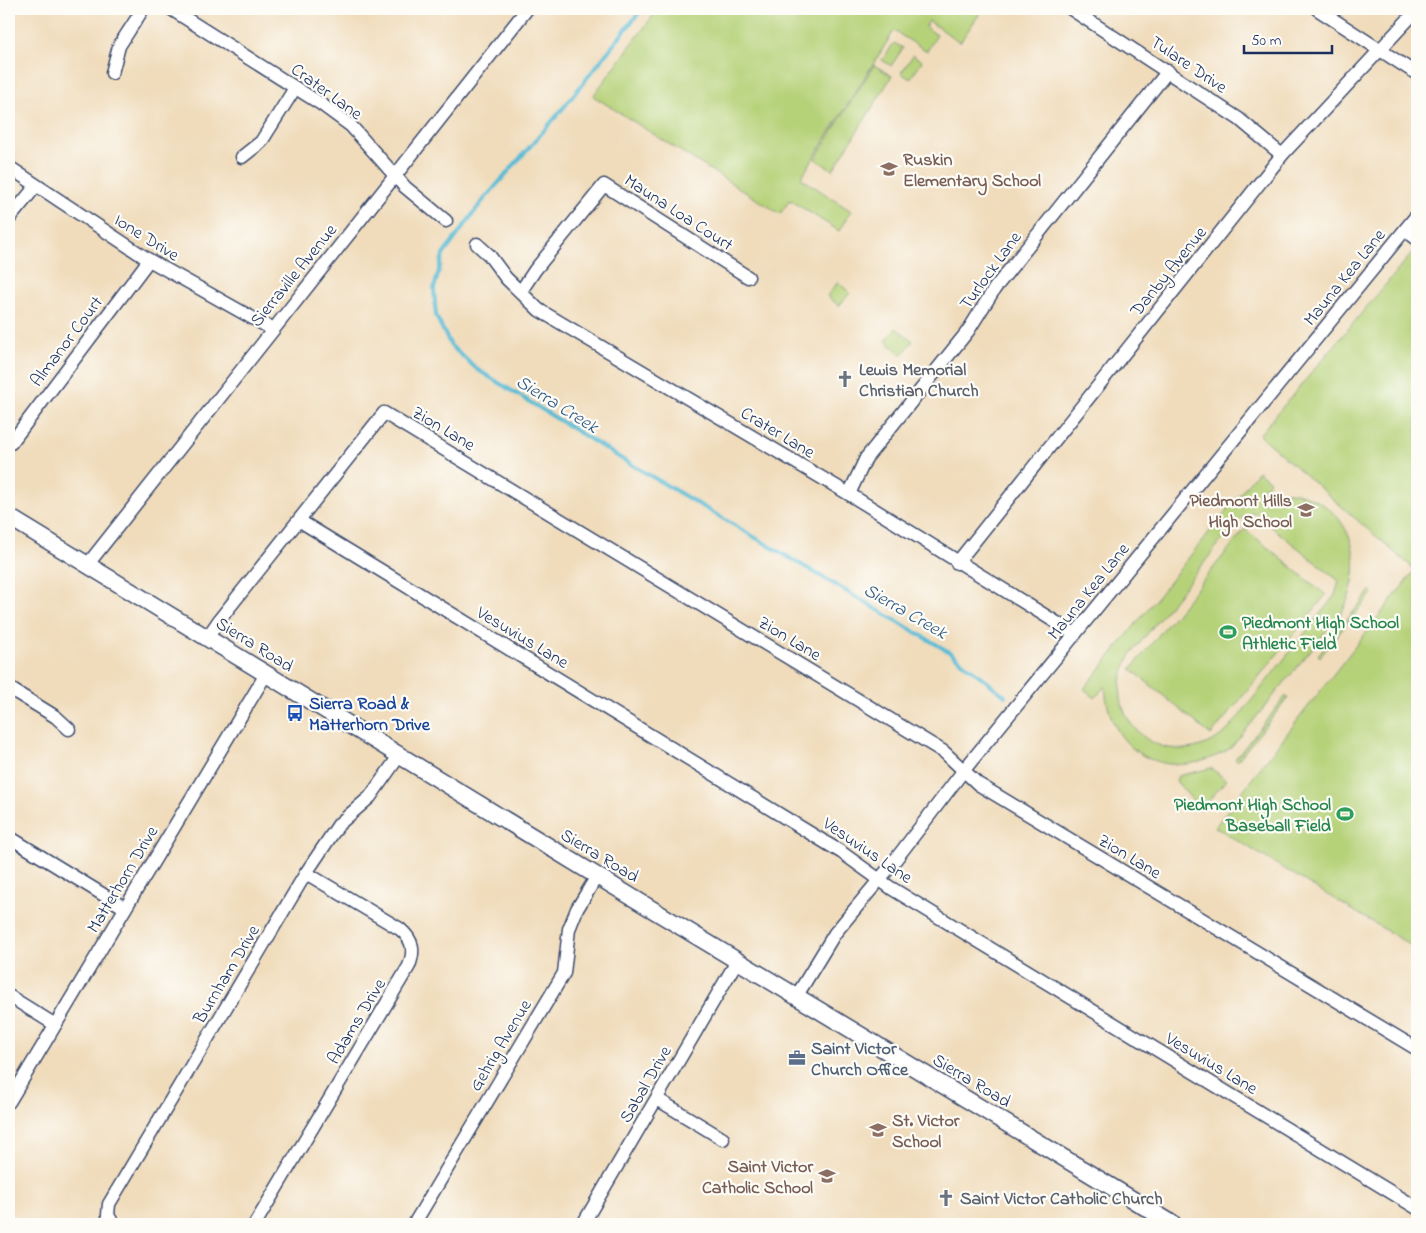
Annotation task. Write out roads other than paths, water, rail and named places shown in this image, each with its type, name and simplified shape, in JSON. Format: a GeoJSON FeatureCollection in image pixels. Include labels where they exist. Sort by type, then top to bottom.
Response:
{"type":"FeatureCollection","features":[{"type":"Feature","properties":{"kind":"street"},"geometry":{"type":"LineString","coordinates":[[112,73],[119,46],[144,9]]}},
{"type":"Feature","properties":{"kind":"street","name":"Crater Lane"},"geometry":{"type":"LineString","coordinates":[[171,9],[351,126],[396,177],[446,220]]}},
{"type":"Feature","properties":{"kind":"street","name":"Sierraville Avenue"},"geometry":{"type":"LineString","coordinates":[[88,564],[527,9]]}},
{"type":"Feature","properties":{"kind":"street","name":"Tulare Drive"},"geometry":{"type":"LineString","coordinates":[[1071,9],[1168,70],[1239,119],[1282,155]]}},
{"type":"Feature","properties":{"kind":"street"},"geometry":{"type":"LineString","coordinates":[[1317,9],[1417,74]]}},
{"type":"Feature","properties":{"kind":"street","name":"Danby Avenue"},"geometry":{"type":"LineString","coordinates":[[957,563],[1282,155],[1417,10]]}},
{"type":"Feature","properties":{"kind":"street","name":"Turlock Lane"},"geometry":{"type":"LineString","coordinates":[[849,494],[866,458],[968,331],[995,288],[1168,70]]}},
{"type":"Feature","properties":{"kind":"street"},"geometry":{"type":"LineString","coordinates":[[242,157],[261,142],[295,88]]}},
{"type":"Feature","properties":{"kind":"street","name":"Ione Drive"},"geometry":{"type":"LineString","coordinates":[[9,167],[149,260],[272,330]]}},
{"type":"Feature","properties":{"kind":"street","name":"Mauna Loa Court"},"geometry":{"type":"LineString","coordinates":[[521,291],[534,270],[604,185],[748,277]]}},
{"type":"Feature","properties":{"kind":"street"},"geometry":{"type":"LineString","coordinates":[[9,219],[36,186]]}},
{"type":"Feature","properties":{"kind":"street","name":"Mauna Kea Lane"},"geometry":{"type":"LineString","coordinates":[[796,997],[835,934],[964,770],[1417,215]]}},
{"type":"Feature","properties":{"kind":"street"},"geometry":{"type":"LineString","coordinates":[[1405,230],[1417,239]]}},
{"type":"Feature","properties":{"kind":"street","name":"Crater Lane"},"geometry":{"type":"LineString","coordinates":[[477,244],[489,255],[506,278],[539,310],[849,494],[957,563],[1075,634]]}},
{"type":"Feature","properties":{"kind":"street","name":"Almanor Court"},"geometry":{"type":"LineString","coordinates":[[11,443],[149,260]]}},
{"type":"Feature","properties":{"kind":"street","name":"Zion Lane"},"geometry":{"type":"LineString","coordinates":[[207,638],[220,619],[300,521],[384,413],[944,752],[978,784],[1417,1049]]}},
{"type":"Feature","properties":{"kind":"street","name":"Sierra Road"},"geometry":{"type":"LineString","coordinates":[[9,517],[398,756],[1173,1224]]}},
{"type":"Feature","properties":{"kind":"street","name":"Vesuvius Lane"},"geometry":{"type":"LineString","coordinates":[[300,521],[841,852],[879,879],[1417,1208]]}},
{"type":"Feature","properties":{"kind":"street","name":"Matterhorn Drive"},"geometry":{"type":"LineString","coordinates":[[9,1102],[54,1024],[266,674]]}},
{"type":"Feature","properties":{"kind":"street"},"geometry":{"type":"LineString","coordinates":[[9,688],[56,717],[69,729]]}},
{"type":"Feature","properties":{"kind":"street","name":"Burnham Drive"},"geometry":{"type":"LineString","coordinates":[[113,1224],[108,1215],[109,1204],[306,873],[339,824],[370,797],[398,756]]}},
{"type":"Feature","properties":{"kind":"street"},"geometry":{"type":"LineString","coordinates":[[9,837],[125,908]]}},
{"type":"Feature","properties":{"kind":"street","name":"Adams Drive"},"geometry":{"type":"LineString","coordinates":[[255,1224],[409,966],[413,956],[413,946],[408,936],[400,929],[306,873]]}},
{"type":"Feature","properties":{"kind":"street","name":"Gehrig Avenue"},"geometry":{"type":"LineString","coordinates":[[414,1224],[564,973],[570,930],[577,909],[597,876]]}},
{"type":"Feature","properties":{"kind":"street","name":"Sabal Drive"},"geometry":{"type":"LineString","coordinates":[[583,1224],[737,961]]}},
{"type":"Feature","properties":{"kind":"street"},"geometry":{"type":"LineString","coordinates":[[9,996],[54,1024]]}},
{"type":"Feature","properties":{"kind":"street"},"geometry":{"type":"LineString","coordinates":[[657,1098],[723,1139]]}},
{"type":"Feature","properties":{"kind":"waterway","name":"Sierra Creek"},"geometry":{"type":"LineString","coordinates":[[642,9],[560,112],[481,203],[443,255],[434,289],[436,316],[451,346],[478,370],[622,459],[951,653],[1005,696]]}},
{"type":"Feature","properties":{"kind":"place","name":"Ruskin Elementary School"},"geometry":{"type":"Point","coordinates":[889,169]}},
{"type":"Feature","properties":{"kind":"place","name":"Lewis Memorial Christian Church"},"geometry":{"type":"Point","coordinates":[845,379]}},
{"type":"Feature","properties":{"kind":"place","name":"Piedmont Hills High School"},"geometry":{"type":"Point","coordinates":[1306,510]}},
{"type":"Feature","properties":{"kind":"place","name":"Piedmont High School Athletic Field"},"geometry":{"type":"Point","coordinates":[1228,632]}},
{"type":"Feature","properties":{"kind":"place","name":"Sierra Road & Matterhorn Drive"},"geometry":{"type":"Point","coordinates":[295,713]}},
{"type":"Feature","properties":{"kind":"place","name":"Piedmont High School Baseball Field"},"geometry":{"type":"Point","coordinates":[1345,814]}},
{"type":"Feature","properties":{"kind":"place","name":"Saint Victor Church Office"},"geometry":{"type":"Point","coordinates":[797,1058]}},
{"type":"Feature","properties":{"kind":"place","name":"St. Victor School"},"geometry":{"type":"Point","coordinates":[878,1130]}},
{"type":"Feature","properties":{"kind":"place","name":"Saint Victor Catholic School"},"geometry":{"type":"Point","coordinates":[827,1176]}},
{"type":"Feature","properties":{"kind":"place","name":"Saint Victor Catholic Church"},"geometry":{"type":"Point","coordinates":[946,1198]}}]}
